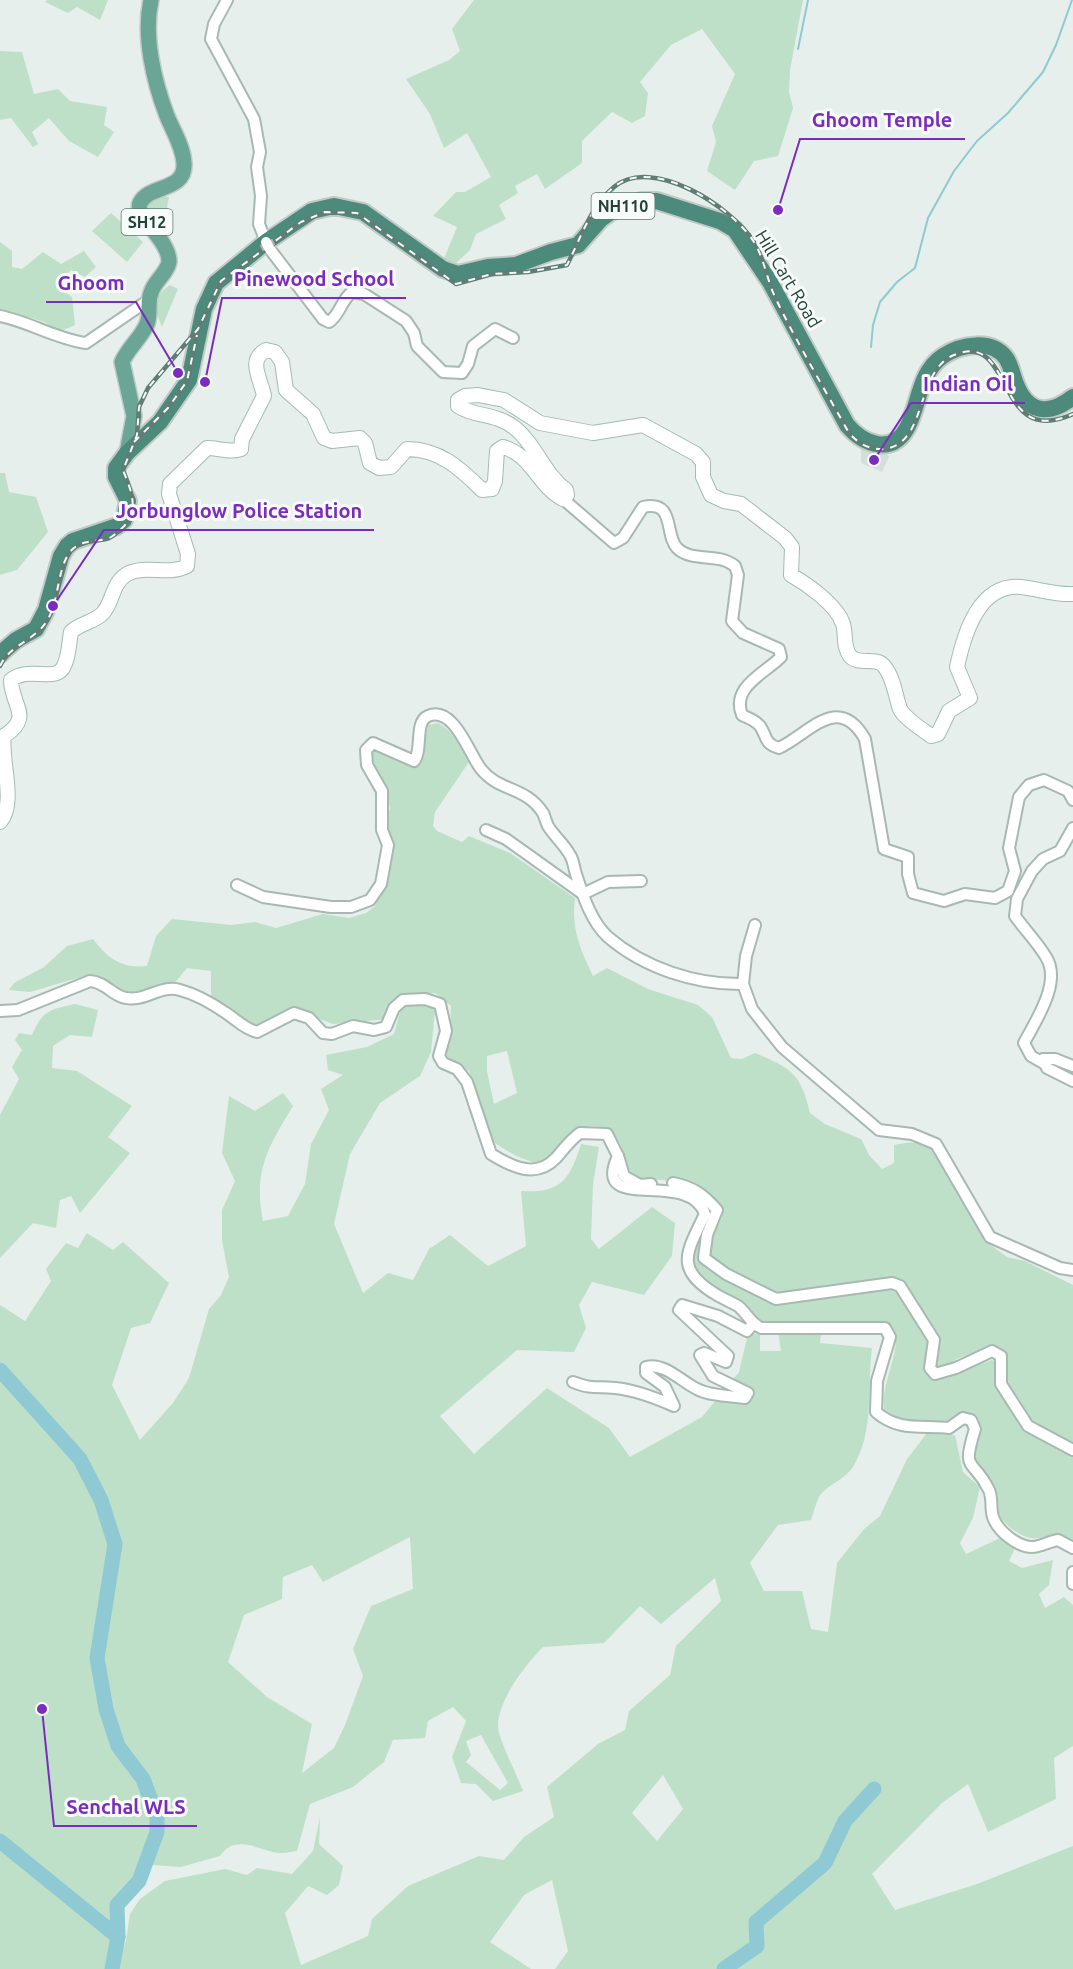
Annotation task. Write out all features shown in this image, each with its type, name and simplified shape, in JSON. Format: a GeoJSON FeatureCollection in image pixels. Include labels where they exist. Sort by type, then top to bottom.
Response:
{"type":"FeatureCollection","features":[{"type":"Feature","properties":{"kind":"highway","name":"Hill Cart Road"},"geometry":{"type":"LineString","coordinates":[[0,654],[16,640],[36,629],[46,610],[61,556],[67,546],[74,540],[117,526],[124,520],[128,501],[116,477],[116,468],[127,453],[160,422],[189,380],[204,309],[216,283],[312,211],[334,206],[363,212],[452,274],[469,273],[488,267],[516,265],[578,245],[601,219],[618,207],[642,201],[657,201],[720,221],[735,230],[770,282],[847,425],[866,442],[874,445],[885,445],[900,437],[909,423],[928,371],[944,355],[969,344],[991,348],[1006,358],[1019,392],[1033,405],[1050,411],[1073,396]]}},
{"type":"Feature","properties":{"kind":"main road","name":"SH12"},"geometry":{"type":"LineString","coordinates":[[127,453],[134,416],[122,362],[148,322],[151,292],[169,262],[168,252],[159,235],[141,214],[141,202],[181,177],[184,166],[182,150],[159,95],[150,27],[151,0]]}},
{"type":"Feature","properties":{"kind":"main road"},"geometry":{"type":"LineString","coordinates":[[0,822],[6,810],[6,777],[1,747],[4,736],[15,729],[19,721],[19,710],[11,692],[11,680],[29,672],[51,675],[60,672],[65,665],[71,632],[105,612],[112,591],[127,574],[141,571],[178,571],[187,566],[188,554],[169,494],[170,484],[207,448],[220,448],[234,452],[241,449],[242,439],[264,396],[254,363],[258,354],[266,350],[275,352],[282,362],[286,390],[313,414],[324,438],[332,441],[360,438],[365,443],[370,463],[379,468],[392,467],[407,449],[424,449],[451,461],[482,490],[492,489],[495,482],[496,451],[503,447],[516,451],[535,469],[555,495],[563,499],[567,495],[566,490],[555,482],[536,451],[517,430],[498,416],[466,411],[458,406],[458,400],[465,396],[478,395],[504,400],[540,423],[593,433],[644,425],[696,454],[703,462],[703,477],[711,495],[724,501],[741,504],[785,538],[792,547],[790,574],[812,586],[843,623],[845,644],[850,655],[859,662],[879,662],[884,666],[895,688],[901,711],[931,736],[938,734],[949,711],[970,698],[957,667],[973,621],[989,596],[998,590],[1020,587],[1073,594]]}},
{"type":"Feature","properties":{"kind":"street"},"geometry":{"type":"LineString","coordinates":[[227,0],[214,24],[211,39],[256,126],[260,152],[257,167],[261,196],[259,224],[268,245],[323,319],[329,322],[334,318],[345,297],[352,292],[364,294],[406,321],[414,333],[417,346],[443,372],[462,373],[468,364],[473,346],[495,329],[513,338]]}},
{"type":"Feature","properties":{"kind":"street"},"geometry":{"type":"LineString","coordinates":[[0,316],[49,330],[65,340],[86,343],[150,299]]}},
{"type":"Feature","properties":{"kind":"street"},"geometry":{"type":"LineString","coordinates":[[563,499],[614,543],[623,538],[643,507],[651,506],[660,509],[669,521],[675,545],[680,551],[690,555],[720,557],[735,566],[738,575],[732,621],[743,633],[779,649],[781,657],[742,691],[738,705],[742,715],[754,720],[761,728],[764,739],[778,748],[791,742],[820,720],[837,717],[849,720],[858,726],[865,739],[884,849],[908,857],[908,874],[913,893],[944,901],[965,894],[995,898],[1008,891],[1015,871],[1009,848],[1019,797],[1029,785],[1044,780],[1068,792],[1073,800]]}},
{"type":"Feature","properties":{"kind":"street"},"geometry":{"type":"LineString","coordinates":[[237,885],[263,897],[331,907],[351,907],[370,900],[381,884],[388,845],[382,830],[382,791],[368,765],[366,750],[374,743],[383,745],[406,759],[414,761],[419,754],[421,722],[426,716],[438,714],[447,717],[459,732],[480,768],[491,780],[525,793],[543,813],[548,825],[571,856],[582,894],[591,914],[607,936],[633,954],[689,978],[716,984],[743,984]]}},
{"type":"Feature","properties":{"kind":"street"},"geometry":{"type":"LineString","coordinates":[[1045,1064],[1030,1056],[1024,1043],[1048,991],[1053,974],[1047,958],[1015,916],[1017,899],[1032,871],[1043,859],[1060,851],[1073,828]]}},
{"type":"Feature","properties":{"kind":"street"},"geometry":{"type":"LineString","coordinates":[[486,830],[506,839],[582,894]]}},
{"type":"Feature","properties":{"kind":"street"},"geometry":{"type":"LineString","coordinates":[[582,894],[608,882],[641,881]]}},
{"type":"Feature","properties":{"kind":"street"},"geometry":{"type":"LineString","coordinates":[[754,925],[746,956],[743,984],[752,1009],[782,1047],[879,1130],[912,1134],[936,1144],[990,1237],[1060,1268],[1073,1270]]}},
{"type":"Feature","properties":{"kind":"street"},"geometry":{"type":"LineString","coordinates":[[0,1011],[18,1010],[79,984],[100,981],[118,996],[129,999],[167,988],[180,989],[228,1014],[246,1029],[257,1032],[294,1013],[309,1018],[323,1032],[332,1034],[353,1026],[374,1030],[386,1027],[394,1008],[403,1000],[425,999],[440,1004],[446,1031],[439,1056],[443,1064],[457,1070],[467,1082],[491,1154],[518,1168],[532,1170],[544,1168],[580,1133],[594,1131],[607,1134],[618,1155],[624,1176],[640,1185],[670,1183],[691,1187],[706,1197],[717,1210],[707,1235],[704,1257],[726,1274],[776,1299],[892,1283],[900,1286],[934,1340],[930,1368],[935,1374],[956,1368],[992,1351],[1001,1356],[1001,1384],[1028,1426],[1073,1450]]}},
{"type":"Feature","properties":{"kind":"street"},"geometry":{"type":"LineString","coordinates":[[1073,1066],[1054,1059],[1043,1059],[1047,1068],[1073,1081]]}},
{"type":"Feature","properties":{"kind":"street"},"geometry":{"type":"LineString","coordinates":[[618,1155],[613,1171],[614,1179],[619,1185],[645,1192],[665,1189],[680,1191],[702,1207],[705,1214],[690,1247],[687,1267],[715,1294],[738,1306],[753,1324],[761,1328],[885,1329],[890,1337],[877,1382],[876,1412],[898,1425],[915,1429],[926,1425],[948,1428],[963,1418],[971,1420],[975,1429],[967,1455],[970,1466],[989,1489],[993,1502],[993,1517],[998,1525],[1019,1544],[1032,1547],[1058,1540],[1073,1548]]}},
{"type":"Feature","properties":{"kind":"street"},"geometry":{"type":"LineString","coordinates":[[573,1382],[593,1389],[615,1388],[655,1398],[674,1406],[665,1387],[646,1373],[646,1366],[651,1365],[669,1371],[699,1391],[745,1398],[748,1393],[713,1376],[700,1355],[704,1353],[726,1362],[728,1356],[679,1310],[682,1305],[718,1316],[747,1331],[753,1324]]}},
{"type":"Feature","properties":{"kind":"street"},"geometry":{"type":"LineString","coordinates":[[1073,1572],[1073,1584]]}},
{"type":"Feature","properties":{"kind":"shaded area"},"geometry":{"type":"Polygon","coordinates":[[[861,449],[887,453],[889,457],[882,472],[861,463],[861,449]]]}},
{"type":"Feature","properties":{"kind":"green space"},"geometry":{"type":"Polygon","coordinates":[[[47,0],[108,0],[100,20],[77,7],[68,13],[45,2],[47,0]]]}},
{"type":"Feature","properties":{"kind":"green space"},"geometry":{"type":"Polygon","coordinates":[[[474,0],[803,0],[790,70],[789,92],[793,108],[778,156],[754,161],[735,190],[707,171],[716,142],[712,126],[735,74],[702,29],[671,45],[640,82],[648,93],[645,116],[632,123],[612,112],[582,141],[582,163],[545,189],[537,174],[515,186],[518,193],[499,205],[506,219],[476,234],[470,250],[453,266],[443,261],[457,227],[433,216],[456,192],[465,192],[491,177],[467,133],[444,148],[430,114],[406,79],[449,60],[460,51],[452,29],[474,0]]]}},
{"type":"Feature","properties":{"kind":"green space"},"geometry":{"type":"Polygon","coordinates":[[[0,51],[22,52],[34,94],[58,89],[70,101],[107,107],[104,125],[114,132],[98,157],[69,141],[49,118],[32,132],[38,144],[33,147],[11,118],[0,120],[0,51]]]}},
{"type":"Feature","properties":{"kind":"green space"},"geometry":{"type":"Polygon","coordinates":[[[157,196],[169,197],[162,235],[149,220],[146,203],[157,196]]]}},
{"type":"Feature","properties":{"kind":"green space"},"geometry":{"type":"Polygon","coordinates":[[[111,213],[143,242],[127,262],[92,231],[111,213]]]}},
{"type":"Feature","properties":{"kind":"green space"},"geometry":{"type":"Polygon","coordinates":[[[0,242],[12,251],[12,267],[22,269],[43,252],[61,264],[84,251],[96,267],[85,277],[71,270],[56,285],[72,297],[75,325],[59,332],[45,322],[0,309],[0,242]]]}},
{"type":"Feature","properties":{"kind":"green space"},"geometry":{"type":"Polygon","coordinates":[[[170,285],[178,289],[162,327],[157,314],[157,303],[160,294],[170,285]]]}},
{"type":"Feature","properties":{"kind":"green space"},"geometry":{"type":"Polygon","coordinates":[[[0,473],[5,473],[9,492],[36,497],[48,532],[17,570],[0,575],[0,473]]]}},
{"type":"Feature","properties":{"kind":"green space"},"geometry":{"type":"Polygon","coordinates":[[[438,723],[448,730],[460,745],[469,762],[435,812],[433,826],[437,831],[462,842],[469,836],[510,853],[575,898],[574,919],[578,938],[593,976],[607,968],[648,989],[698,1005],[712,1017],[731,1058],[742,1059],[755,1053],[786,1068],[803,1089],[810,1113],[825,1124],[861,1139],[869,1155],[882,1169],[894,1163],[894,1145],[918,1143],[934,1151],[940,1155],[988,1243],[1007,1257],[1025,1261],[1073,1285],[1073,1445],[1044,1429],[1023,1412],[1010,1389],[1007,1355],[1001,1349],[988,1348],[956,1359],[955,1363],[936,1370],[932,1365],[938,1339],[891,1279],[863,1280],[792,1294],[776,1294],[728,1273],[708,1255],[713,1235],[722,1218],[718,1204],[711,1193],[688,1183],[634,1178],[621,1144],[608,1130],[595,1126],[575,1131],[544,1164],[517,1156],[492,1141],[469,1071],[450,1060],[445,1053],[449,1044],[451,1006],[435,993],[402,996],[389,1019],[333,1024],[295,1010],[268,1024],[254,1026],[241,1022],[211,997],[211,971],[187,968],[174,984],[133,995],[122,994],[102,980],[88,975],[30,992],[9,990],[14,983],[44,967],[67,946],[93,939],[116,961],[130,966],[147,966],[156,936],[172,919],[231,925],[255,922],[276,928],[323,914],[349,918],[366,913],[375,906],[388,881],[394,846],[385,828],[390,808],[385,787],[370,765],[368,752],[376,746],[398,755],[402,763],[411,766],[422,757],[428,725],[438,723]],[[507,1051],[487,1056],[487,1071],[494,1104],[517,1093],[507,1051]]]}},
{"type":"Feature","properties":{"kind":"green space"},"geometry":{"type":"Polygon","coordinates":[[[425,1002],[435,1011],[431,1052],[420,1076],[380,1103],[350,1154],[334,1224],[363,1293],[388,1273],[413,1280],[429,1249],[450,1235],[488,1266],[526,1246],[521,1191],[546,1190],[562,1182],[573,1167],[581,1144],[599,1147],[593,1185],[591,1239],[599,1249],[652,1207],[675,1223],[672,1256],[644,1295],[592,1282],[579,1305],[586,1328],[574,1352],[517,1350],[440,1416],[474,1454],[547,1388],[609,1428],[630,1457],[702,1417],[739,1372],[748,1334],[760,1334],[760,1351],[781,1351],[778,1331],[821,1333],[820,1343],[872,1348],[865,1438],[853,1467],[821,1494],[811,1520],[778,1525],[750,1563],[764,1591],[802,1591],[811,1629],[828,1632],[837,1563],[864,1529],[880,1516],[907,1459],[927,1433],[955,1435],[963,1472],[980,1487],[973,1518],[960,1543],[966,1554],[1000,1538],[1015,1548],[1009,1561],[1022,1568],[1053,1560],[1049,1585],[1039,1594],[1045,1608],[1064,1597],[1073,1605],[1073,1746],[1054,1758],[1056,1799],[988,1832],[968,1784],[942,1803],[872,1874],[895,1910],[977,1884],[1073,1846],[1073,1969],[555,1969],[568,1951],[552,1880],[524,1895],[490,1942],[531,1969],[115,1969],[126,1941],[130,1914],[140,1899],[165,1881],[225,1869],[247,1875],[257,1868],[292,1874],[313,1851],[320,1817],[319,1844],[343,1866],[339,1885],[327,1895],[308,1886],[285,1913],[301,1965],[368,1936],[372,1919],[408,1886],[479,1856],[504,1860],[524,1837],[554,1817],[547,1787],[598,1744],[625,1730],[629,1711],[670,1675],[676,1646],[721,1601],[715,1578],[661,1624],[640,1606],[604,1643],[543,1647],[514,1683],[499,1716],[498,1726],[501,1739],[523,1791],[493,1801],[476,1784],[461,1783],[452,1757],[466,1721],[453,1707],[428,1721],[425,1738],[393,1740],[384,1762],[353,1787],[310,1804],[297,1851],[275,1852],[242,1844],[234,1845],[220,1856],[181,1867],[152,1865],[161,1827],[161,1814],[145,1776],[124,1745],[107,1699],[101,1659],[119,1543],[104,1498],[83,1456],[0,1362],[0,1305],[25,1321],[51,1281],[46,1269],[66,1243],[78,1248],[87,1233],[113,1250],[123,1242],[169,1283],[150,1323],[131,1328],[112,1385],[140,1440],[173,1403],[189,1378],[209,1309],[221,1295],[229,1277],[222,1240],[222,1210],[235,1181],[222,1153],[229,1096],[255,1111],[283,1093],[293,1106],[270,1147],[260,1188],[263,1221],[288,1216],[305,1184],[311,1144],[329,1110],[321,1089],[343,1075],[328,1070],[326,1055],[367,1047],[394,1034],[402,1005],[425,1002]],[[410,1537],[323,1582],[312,1565],[283,1577],[282,1599],[244,1615],[228,1662],[267,1697],[312,1724],[302,1773],[334,1748],[345,1725],[363,1676],[353,1649],[371,1606],[413,1589],[410,1537]],[[481,1735],[466,1741],[471,1755],[466,1762],[500,1790],[508,1783],[481,1735]],[[663,1775],[632,1813],[657,1841],[683,1809],[663,1775]]]}},
{"type":"Feature","properties":{"kind":"green space"},"geometry":{"type":"Polygon","coordinates":[[[75,1004],[98,1010],[92,1037],[70,1035],[53,1046],[52,1068],[77,1071],[132,1106],[108,1137],[130,1153],[80,1213],[71,1196],[60,1200],[56,1228],[33,1223],[0,1258],[0,1115],[19,1079],[12,1067],[22,1050],[15,1040],[19,1033],[32,1035],[39,1021],[48,1012],[75,1004]]]}},
{"type":"Feature","properties":{"kind":"green space"},"geometry":{"type":"Polygon","coordinates":[[[667,1185],[683,1187],[713,1212],[701,1257],[784,1302],[889,1287],[903,1298],[932,1342],[928,1370],[944,1376],[992,1360],[998,1362],[998,1386],[1026,1428],[1073,1455],[1073,1541],[1057,1535],[1026,1537],[999,1517],[996,1492],[973,1457],[979,1429],[973,1418],[964,1412],[944,1422],[916,1424],[886,1416],[885,1393],[895,1344],[895,1334],[890,1326],[770,1326],[756,1322],[700,1279],[690,1257],[707,1215],[701,1203],[643,1190],[667,1185]]]}},
{"type":"Feature","properties":{"kind":"green space"},"geometry":{"type":"Polygon","coordinates":[[[0,1376],[79,1461],[112,1544],[94,1659],[103,1711],[116,1748],[140,1781],[153,1817],[153,1833],[137,1877],[115,1903],[115,1932],[107,1969],[0,1969],[0,1376]]]}},
{"type":"Feature","properties":{"kind":"waterway"},"geometry":{"type":"LineString","coordinates":[[798,49],[808,0]]}},
{"type":"Feature","properties":{"kind":"waterway"},"geometry":{"type":"LineString","coordinates":[[871,347],[873,325],[880,302],[897,282],[915,268],[928,218],[954,171],[977,141],[1008,113],[1043,72],[1056,45],[1072,0]]}},
{"type":"Feature","properties":{"kind":"waterway"},"geometry":{"type":"LineString","coordinates":[[0,1370],[80,1459],[101,1500],[115,1544],[97,1658],[106,1709],[118,1746],[143,1779],[157,1816],[157,1832],[139,1881],[117,1905],[118,1937],[112,1969]]}},
{"type":"Feature","properties":{"kind":"waterway"},"geometry":{"type":"LineString","coordinates":[[724,1969],[757,1946],[756,1922],[825,1863],[845,1821],[874,1789]]}},
{"type":"Feature","properties":{"kind":"waterway"},"geometry":{"type":"LineString","coordinates":[[0,1841],[118,1937]]}},
{"type":"Feature","properties":{"kind":"railway"},"geometry":{"type":"LineString","coordinates":[[0,666],[10,652],[37,632],[48,619],[62,569],[69,553],[81,544],[110,538],[127,522],[133,508],[129,485],[123,470],[137,435],[139,407],[148,388],[198,329],[221,281],[301,222],[325,212],[357,213],[456,284],[492,274],[528,272],[567,265],[592,213],[614,187],[630,179],[649,177],[669,181],[690,189],[710,201],[728,214],[754,242],[775,297],[792,331],[849,433],[863,444],[880,449],[896,446],[906,437],[914,424],[925,392],[941,364],[954,355],[974,352],[988,358],[1017,404],[1029,416],[1047,421],[1073,414]]}},
{"type":"Feature","properties":{"kind":"railway"},"geometry":{"type":"LineString","coordinates":[[134,442],[168,408],[187,381],[197,335]]}},
{"type":"Feature","properties":{"kind":"place","name":"Ghoom Temple"},"geometry":{"type":"Point","coordinates":[778,210]}},
{"type":"Feature","properties":{"kind":"place","name":"Ghoom"},"geometry":{"type":"Point","coordinates":[178,373]}},
{"type":"Feature","properties":{"kind":"place","name":"Pinewood School"},"geometry":{"type":"Point","coordinates":[205,382]}},
{"type":"Feature","properties":{"kind":"place","name":"Indian Oil"},"geometry":{"type":"Point","coordinates":[874,460]}},
{"type":"Feature","properties":{"kind":"place","name":"Jorbunglow Police Station"},"geometry":{"type":"Point","coordinates":[53,606]}},
{"type":"Feature","properties":{"kind":"place","name":"Senchal WLS"},"geometry":{"type":"Point","coordinates":[42,1709]}}]}
